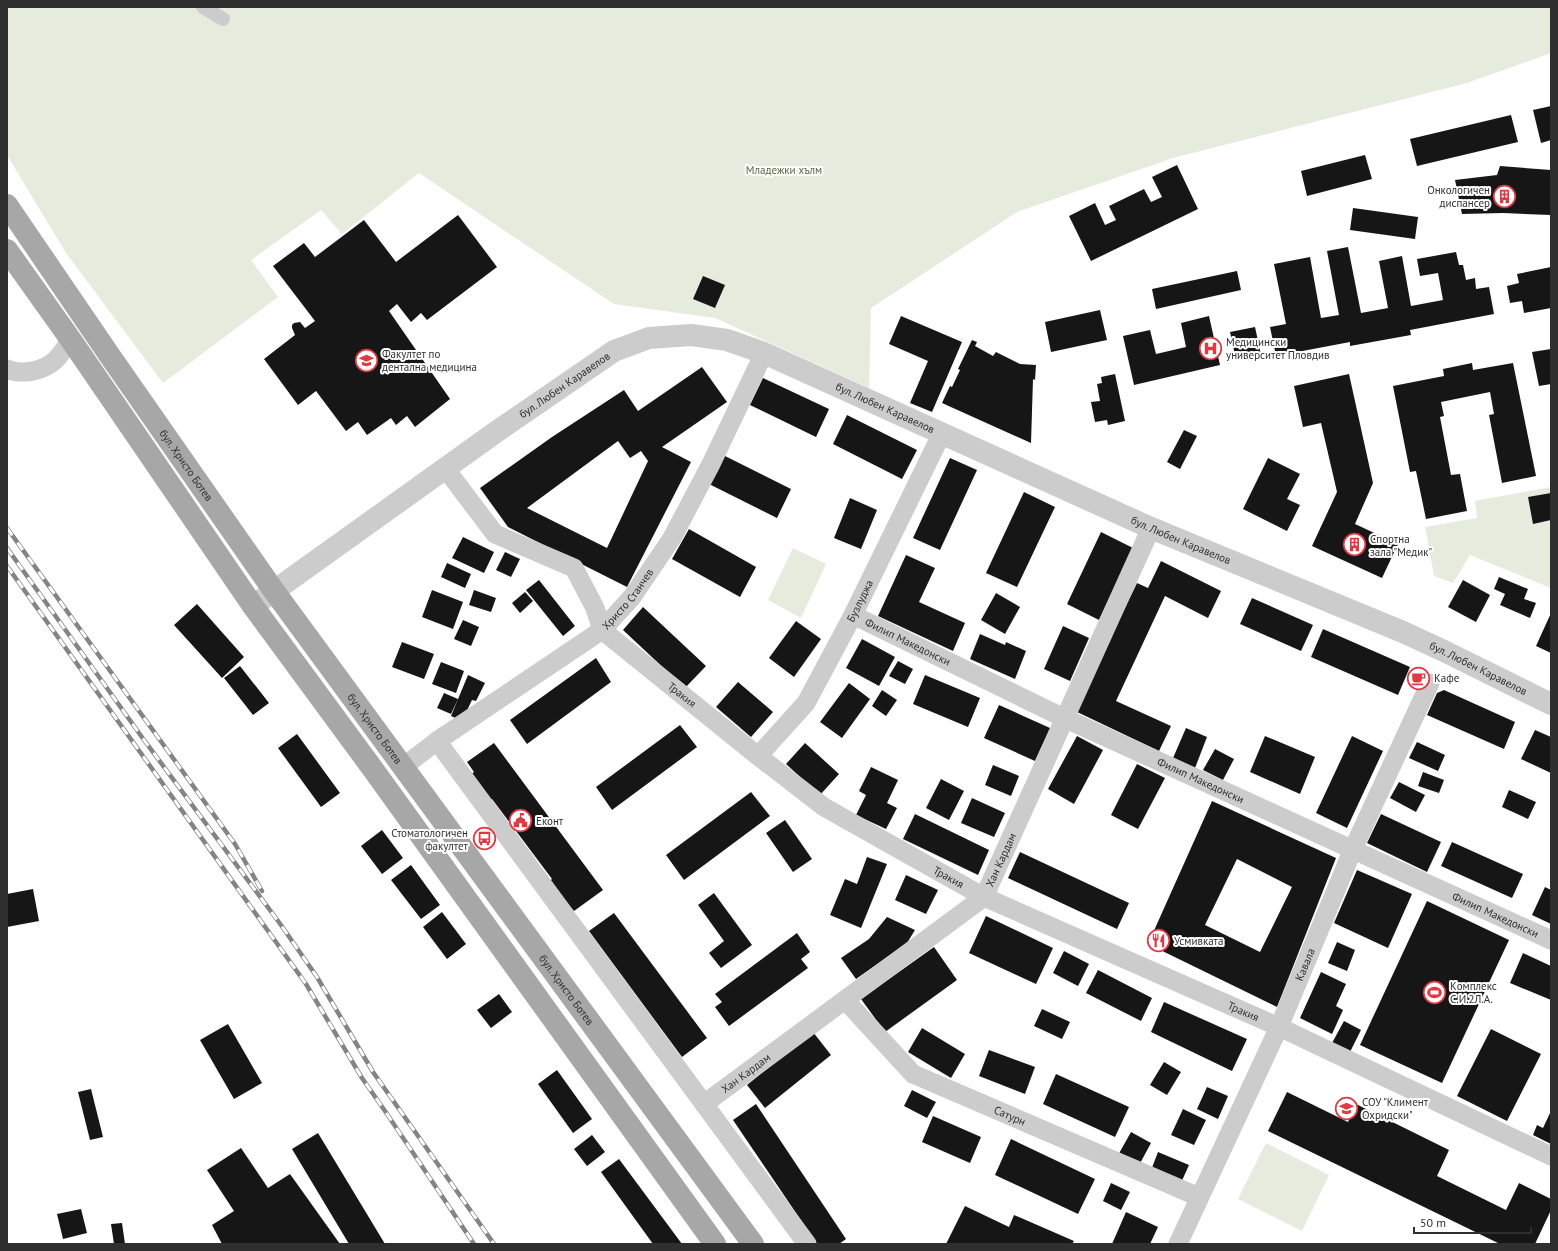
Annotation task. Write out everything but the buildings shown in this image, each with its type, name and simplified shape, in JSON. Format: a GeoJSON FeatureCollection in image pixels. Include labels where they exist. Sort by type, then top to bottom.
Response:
{"type":"FeatureCollection","features":[{"type":"Feature","properties":{"kind":"main road","name":"бул. Христо Ботев"},"geometry":{"type":"LineString","coordinates":[[7,205],[105,349],[274,591],[754,1244]]}},
{"type":"Feature","properties":{"kind":"main road"},"geometry":{"type":"LineString","coordinates":[[7,250],[71,340],[254,606],[715,1244]]}},
{"type":"Feature","properties":{"kind":"street"},"geometry":{"type":"LineString","coordinates":[[203,7],[223,20]]}},
{"type":"Feature","properties":{"kind":"street","name":"бул. Любен Каравелов"},"geometry":{"type":"LineString","coordinates":[[254,606],[445,468],[614,351],[649,338],[691,335],[727,340],[764,353],[1151,528],[1444,650],[1551,704]]}},
{"type":"Feature","properties":{"kind":"street"},"geometry":{"type":"LineString","coordinates":[[7,369],[13,372],[32,372],[53,362],[71,340]]}},
{"type":"Feature","properties":{"kind":"street","name":"Христо Станчев"},"geometry":{"type":"LineString","coordinates":[[403,767],[437,742],[602,630],[632,597],[672,538],[711,464],[764,353]]}},
{"type":"Feature","properties":{"kind":"street","name":"Бузлуджа"},"geometry":{"type":"LineString","coordinates":[[758,756],[806,703],[854,615],[942,433]]}},
{"type":"Feature","properties":{"kind":"street"},"geometry":{"type":"LineString","coordinates":[[445,468],[495,534],[574,568],[595,608],[602,630]]}},
{"type":"Feature","properties":{"kind":"street","name":"Хан Кардам"},"geometry":{"type":"LineString","coordinates":[[704,1104],[984,897],[1151,528]]}},
{"type":"Feature","properties":{"kind":"street","name":"Филип Македонски"},"geometry":{"type":"LineString","coordinates":[[854,615],[1064,718],[1551,940]]}},
{"type":"Feature","properties":{"kind":"street","name":"Тракия"},"geometry":{"type":"LineString","coordinates":[[602,630],[758,756],[824,807],[984,897],[1279,1026],[1551,1156]]}},
{"type":"Feature","properties":{"kind":"street","name":"Кавала"},"geometry":{"type":"LineString","coordinates":[[1178,1244],[1279,1026],[1353,849],[1430,684]]}},
{"type":"Feature","properties":{"kind":"street"},"geometry":{"type":"LineString","coordinates":[[437,742],[807,1244]]}},
{"type":"Feature","properties":{"kind":"street","name":"Сатурн"},"geometry":{"type":"LineString","coordinates":[[845,1000],[913,1074],[1199,1197]]}},
{"type":"Feature","properties":{"kind":"green space","name":"Младежки хълм"},"geometry":{"type":"Polygon","coordinates":[[[7,7],[1551,7],[1551,53],[1467,83],[1173,158],[1017,212],[871,308],[869,388],[715,318],[614,304],[419,173],[342,234],[321,210],[251,260],[278,297],[163,383],[66,253],[7,155],[7,7]]]}},
{"type":"Feature","properties":{"kind":"green space"},"geometry":{"type":"Polygon","coordinates":[[[1551,487],[1551,588],[1470,555],[1453,583],[1434,576],[1425,527],[1477,518],[1475,501],[1551,487]]]}},
{"type":"Feature","properties":{"kind":"green space"},"geometry":{"type":"Polygon","coordinates":[[[793,548],[826,564],[801,618],[768,600],[793,548]]]}},
{"type":"Feature","properties":{"kind":"green space"},"geometry":{"type":"Polygon","coordinates":[[[1266,1143],[1329,1175],[1302,1231],[1238,1199],[1266,1143]]]}},
{"type":"Feature","properties":{"kind":"railway"},"geometry":{"type":"LineString","coordinates":[[7,528],[235,844],[262,891]]}},
{"type":"Feature","properties":{"kind":"railway"},"geometry":{"type":"LineString","coordinates":[[7,548],[144,740],[281,925],[317,977],[373,1072],[494,1244]]}},
{"type":"Feature","properties":{"kind":"railway"},"geometry":{"type":"LineString","coordinates":[[7,566],[306,984],[362,1078],[474,1244]]}},
{"type":"Feature","properties":{"kind":"place","name":"Онкологичен диспансер"},"geometry":{"type":"Point","coordinates":[1505,196]}},
{"type":"Feature","properties":{"kind":"place","name":"Медицински университет Пловдив"},"geometry":{"type":"Point","coordinates":[1211,348]}},
{"type":"Feature","properties":{"kind":"place","name":"Факултет по дентална медицина"},"geometry":{"type":"Point","coordinates":[366,360]}},
{"type":"Feature","properties":{"kind":"place","name":"Спортна зала \"Медик\""},"geometry":{"type":"Point","coordinates":[1355,545]}},
{"type":"Feature","properties":{"kind":"place","name":"Кафе"},"geometry":{"type":"Point","coordinates":[1418,678]}},
{"type":"Feature","properties":{"kind":"place","name":"Еконт"},"geometry":{"type":"Point","coordinates":[521,821]}},
{"type":"Feature","properties":{"kind":"place","name":"Стоматологичен факултет"},"geometry":{"type":"Point","coordinates":[484,839]}},
{"type":"Feature","properties":{"kind":"place","name":"Усмивката"},"geometry":{"type":"Point","coordinates":[1158,941]}},
{"type":"Feature","properties":{"kind":"place","name":"Kомплекс С.И.2Л.А."},"geometry":{"type":"Point","coordinates":[1435,992]}},
{"type":"Feature","properties":{"kind":"place","name":"СОУ \"Климент Охридски\""},"geometry":{"type":"Point","coordinates":[1346,1108]}}]}
